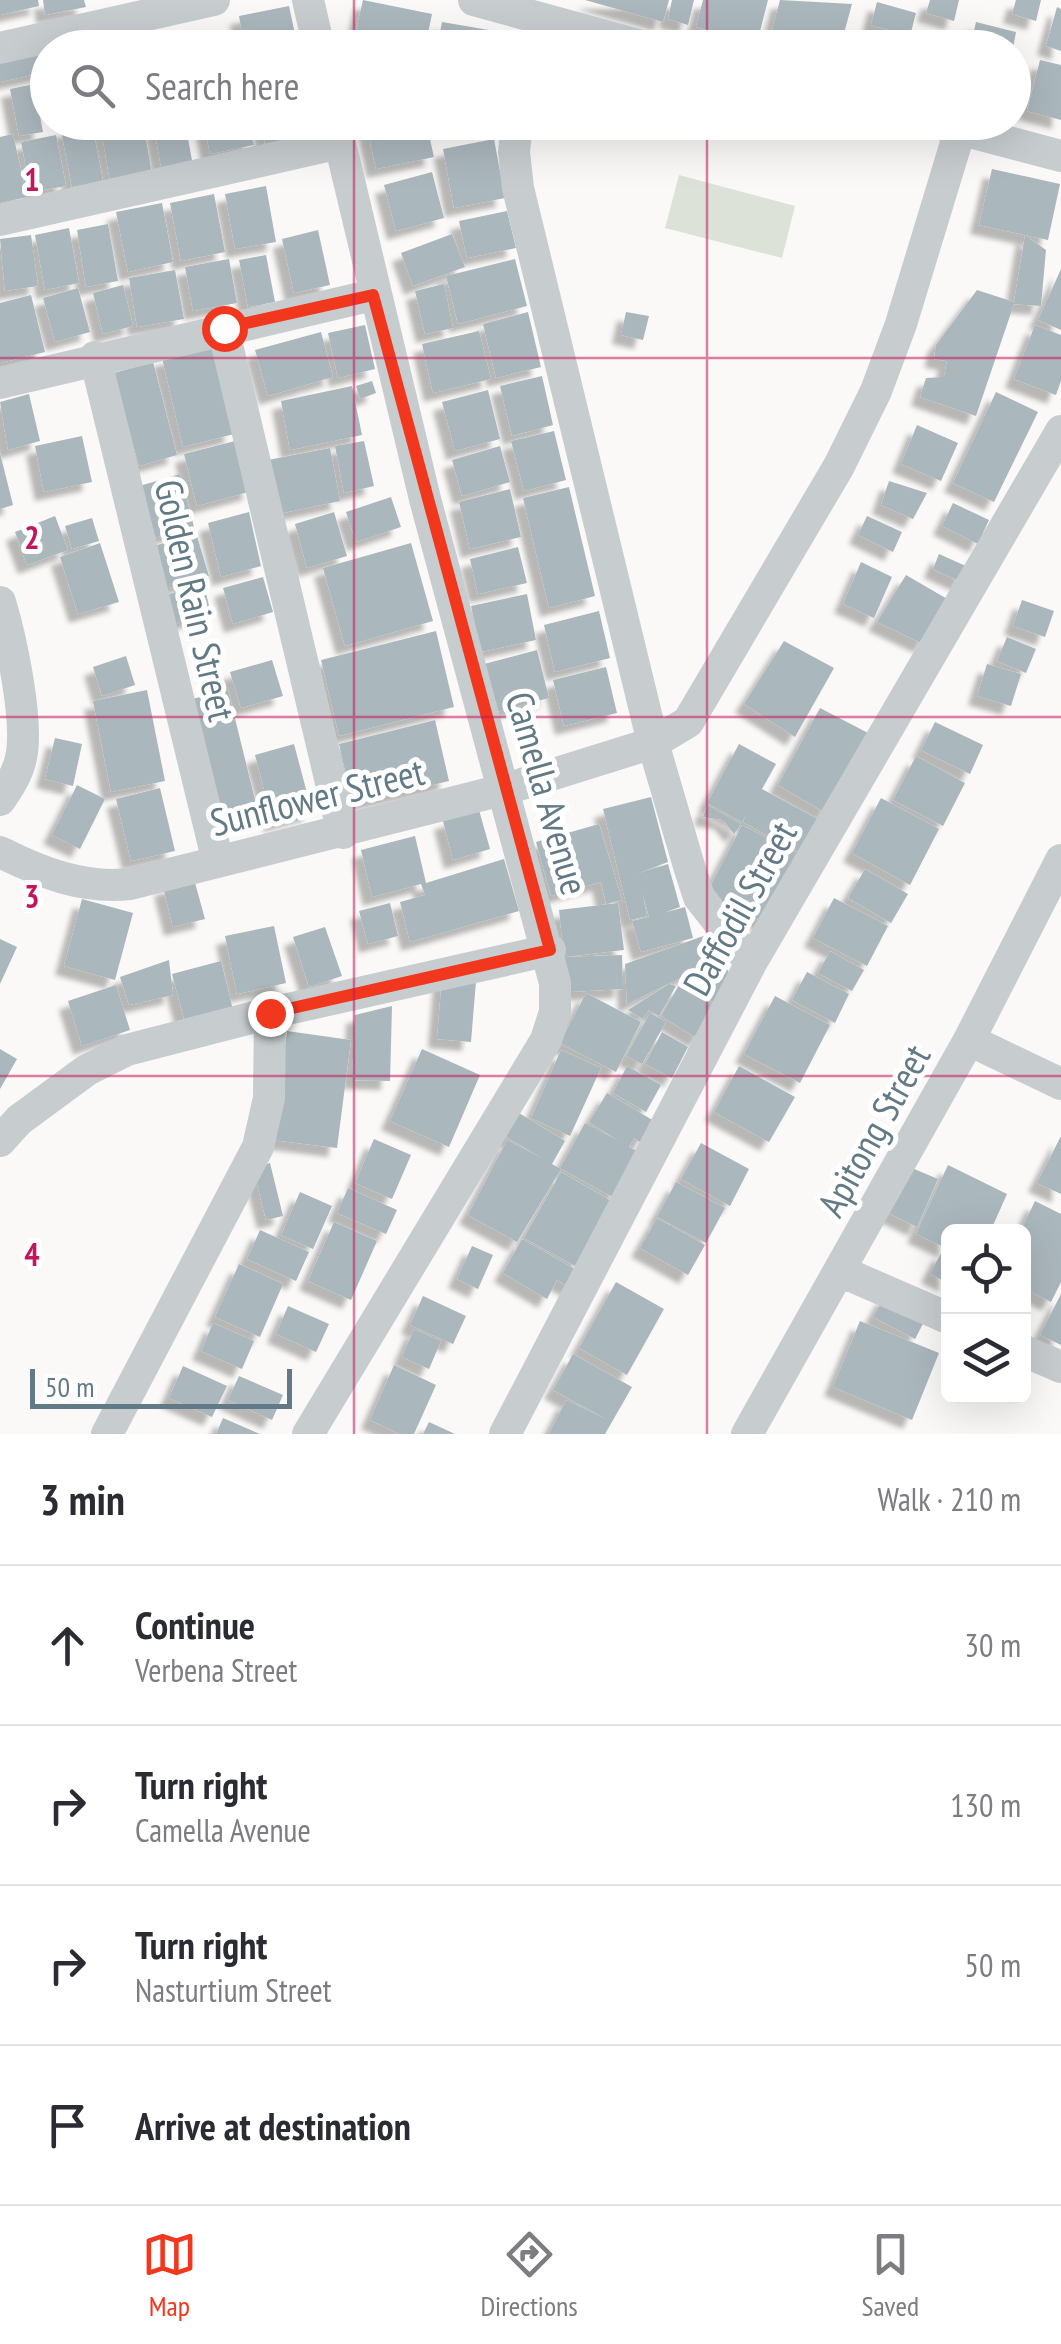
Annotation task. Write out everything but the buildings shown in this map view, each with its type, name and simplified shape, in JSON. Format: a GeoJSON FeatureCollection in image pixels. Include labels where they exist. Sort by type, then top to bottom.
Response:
{"type":"FeatureCollection","features":[{"type":"Feature","properties":{"kind":"street"},"geometry":{"type":"LineString","coordinates":[[80,30],[214,0]]}},
{"type":"Feature","properties":{"kind":"street"},"geometry":{"type":"LineString","coordinates":[[308,0],[314,30]]}},
{"type":"Feature","properties":{"kind":"street"},"geometry":{"type":"LineString","coordinates":[[474,0],[537,30]]}},
{"type":"Feature","properties":{"kind":"street"},"geometry":{"type":"LineString","coordinates":[[0,48],[30,41]]}},
{"type":"Feature","properties":{"kind":"street"},"geometry":{"type":"LineString","coordinates":[[0,220],[306,140]]}},
{"type":"Feature","properties":{"kind":"street","name":"Camella Avenue"},"geometry":{"type":"LineString","coordinates":[[308,1434],[546,1040],[555,1012],[550,950],[373,295],[339,140]]}},
{"type":"Feature","properties":{"kind":"street"},"geometry":{"type":"LineString","coordinates":[[515,140],[518,188],[653,743],[700,897],[750,964]]}},
{"type":"Feature","properties":{"kind":"street","name":"Sunflower Street"},"geometry":{"type":"LineString","coordinates":[[0,852],[37,871],[110,886],[506,789],[653,743],[688,722],[839,466],[902,324],[943,140]]}},
{"type":"Feature","properties":{"kind":"street"},"geometry":{"type":"LineString","coordinates":[[1000,140],[1061,156]]}},
{"type":"Feature","properties":{"kind":"street"},"geometry":{"type":"LineString","coordinates":[[0,383],[94,357],[373,295]]}},
{"type":"Feature","properties":{"kind":"street"},"geometry":{"type":"LineString","coordinates":[[224,328],[343,832]]}},
{"type":"Feature","properties":{"kind":"street","name":"Golden Rain Street"},"geometry":{"type":"LineString","coordinates":[[94,357],[218,862]]}},
{"type":"Feature","properties":{"kind":"street","name":"Daffodil Street"},"geometry":{"type":"LineString","coordinates":[[506,1434],[750,964],[1061,431]]}},
{"type":"Feature","properties":{"kind":"street"},"geometry":{"type":"LineString","coordinates":[[0,602],[14,660],[22,740],[20,763],[0,800]]}},
{"type":"Feature","properties":{"kind":"street","name":"Apitong Street"},"geometry":{"type":"LineString","coordinates":[[747,1434],[969,1040],[1061,860]]}},
{"type":"Feature","properties":{"kind":"street"},"geometry":{"type":"LineString","coordinates":[[0,1141],[18,1120],[87,1070],[127,1050],[270,1013],[550,950]]}},
{"type":"Feature","properties":{"kind":"street"},"geometry":{"type":"LineString","coordinates":[[106,1434],[258,1147],[269,1098],[270,1013]]}},
{"type":"Feature","properties":{"kind":"street"},"geometry":{"type":"LineString","coordinates":[[969,1040],[1061,1084]]}},
{"type":"Feature","properties":{"kind":"street"},"geometry":{"type":"LineString","coordinates":[[840,1270],[941,1315]]}},
{"type":"Feature","properties":{"kind":"street"},"geometry":{"type":"LineString","coordinates":[[1031,1354],[1061,1367]]}},
{"type":"Feature","properties":{"kind":"shaded area"},"geometry":{"type":"Polygon","coordinates":[[[679,175],[795,206],[782,258],[665,228],[679,175]]]}},
{"type":"Feature","properties":{"kind":"route"},"geometry":{"type":"LineString","coordinates":[[224,328],[373,295],[425,499],[550,950],[270,1013]]}}]}
